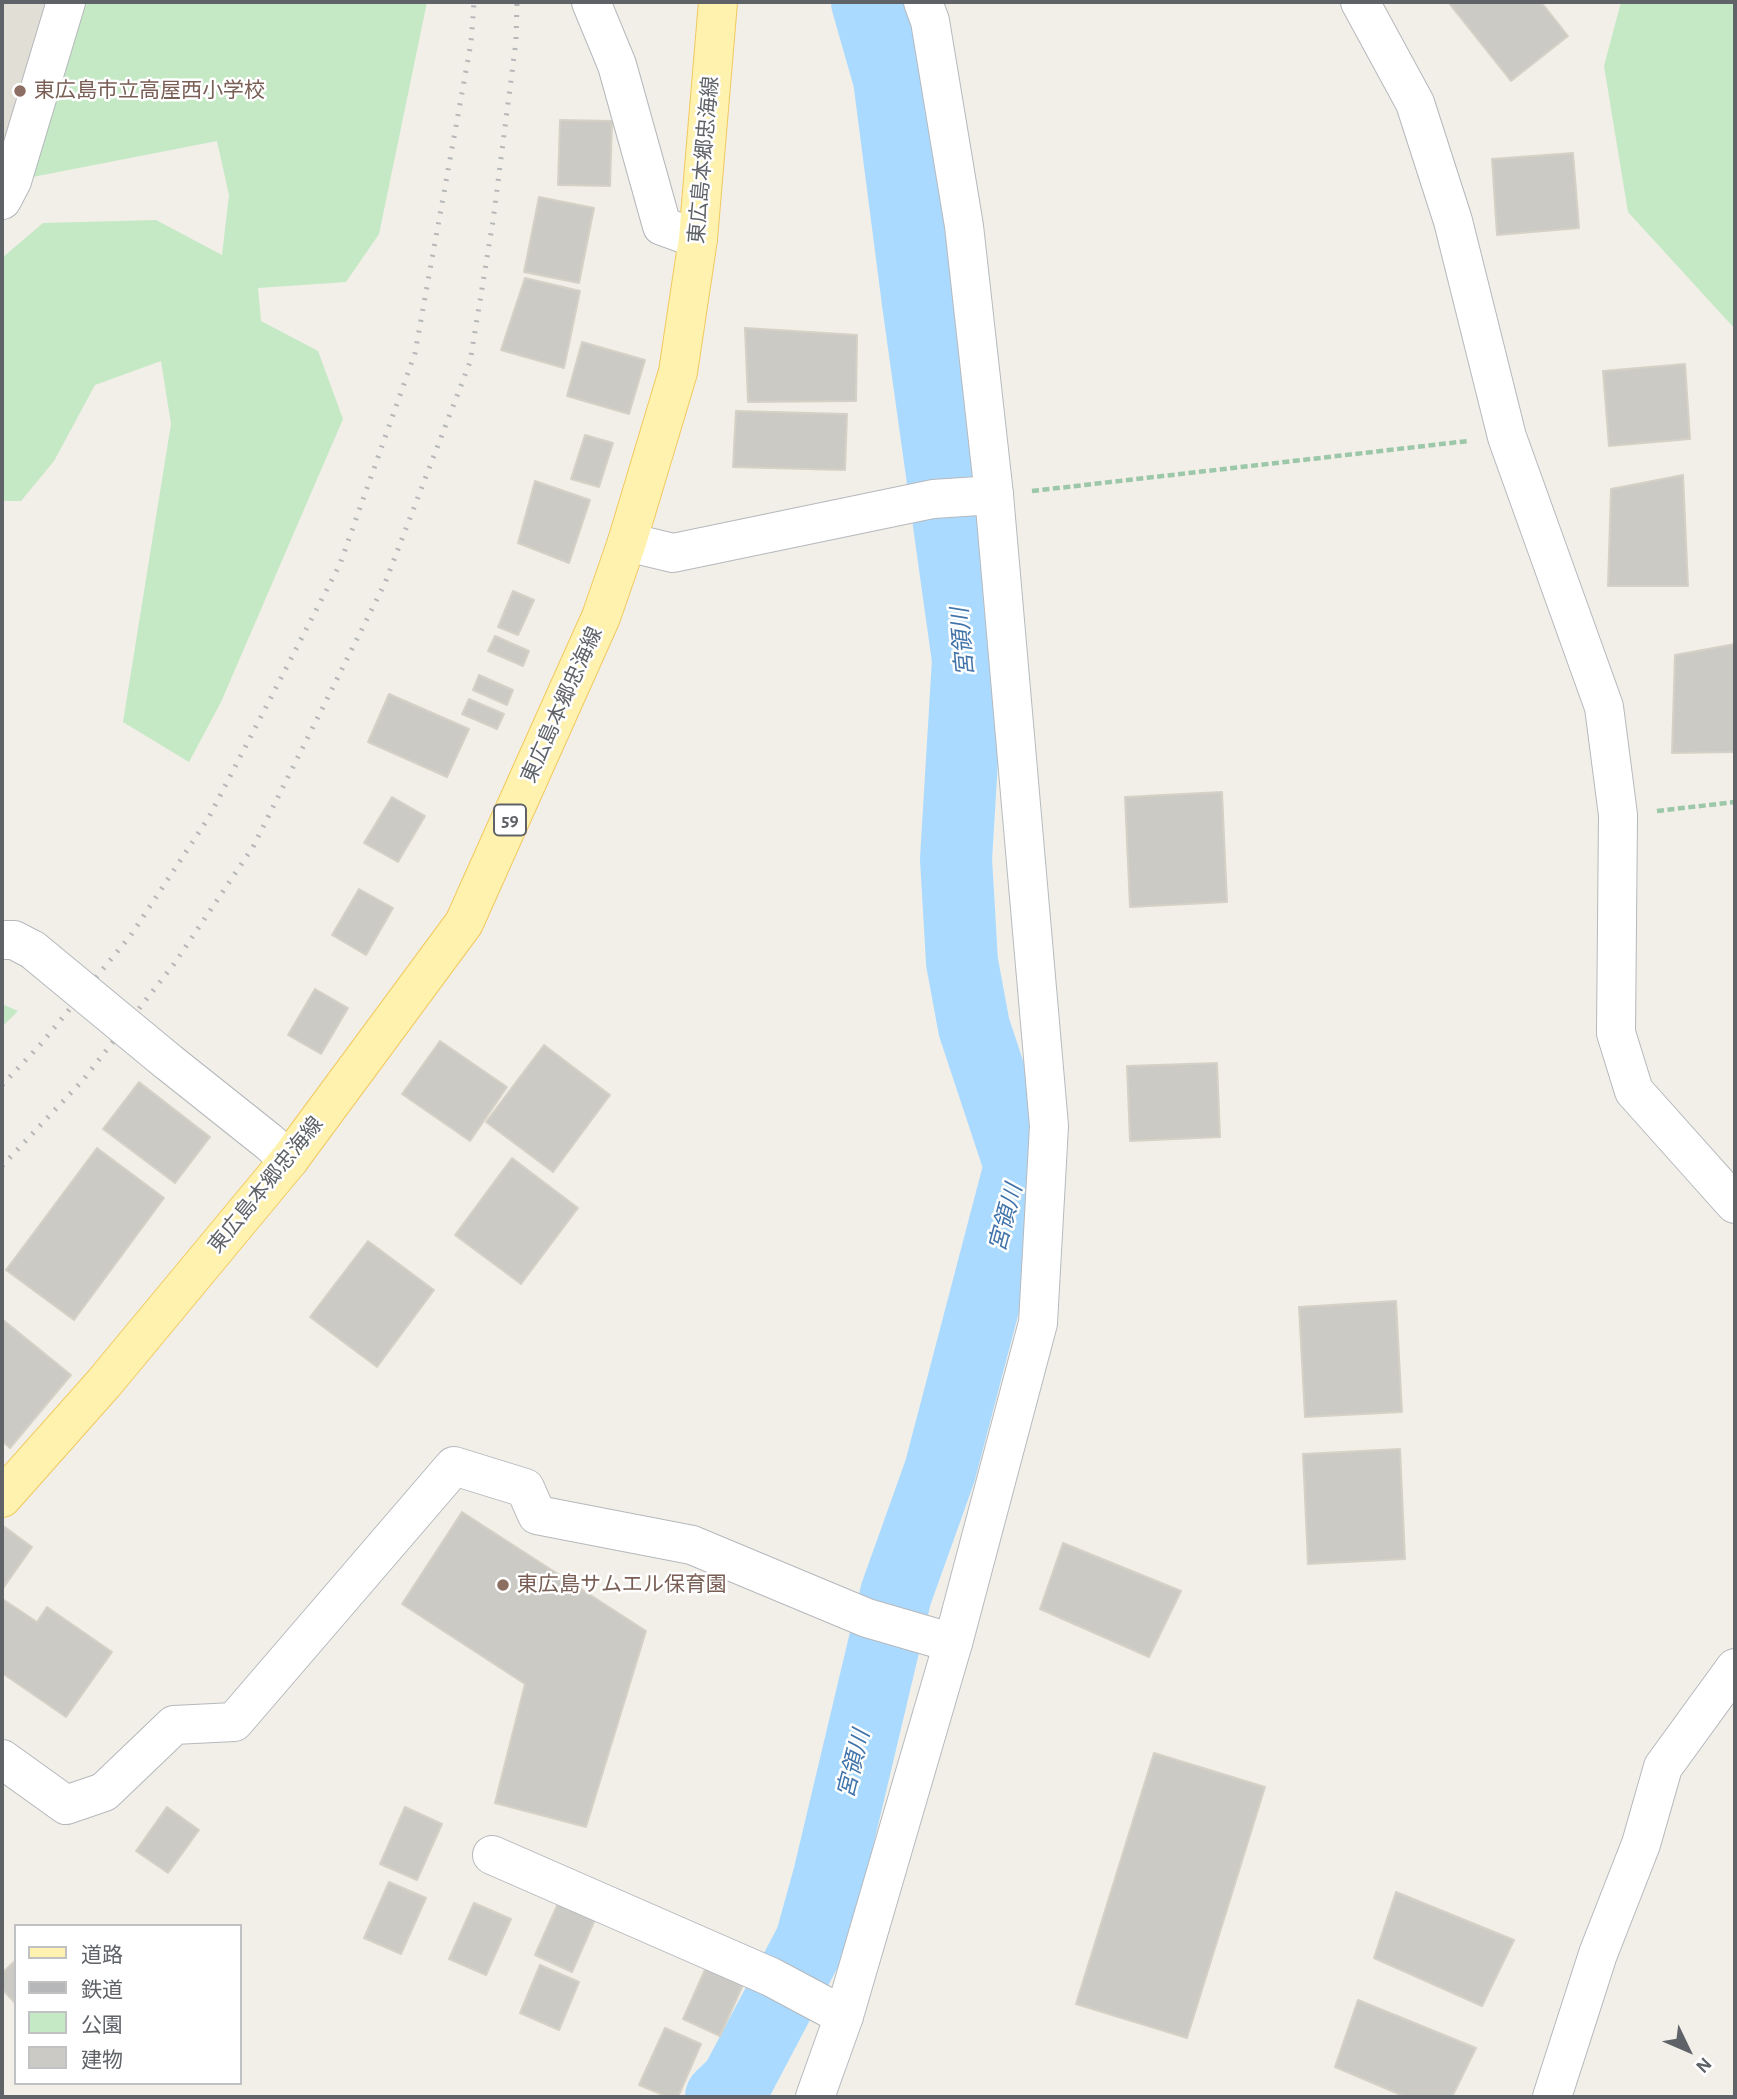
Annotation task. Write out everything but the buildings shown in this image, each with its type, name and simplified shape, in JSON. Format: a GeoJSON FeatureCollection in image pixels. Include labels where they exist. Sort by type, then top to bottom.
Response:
{"type":"FeatureCollection","features":[{"type":"Feature","properties":{"kind":"main road","name":"東広島本郷忠海線"},"geometry":{"type":"LineString","coordinates":[[2,1499],[104,1383],[289,1160],[464,923],[601,617],[678,372],[698,239],[718,2]]}},
{"type":"Feature","properties":{"kind":"street"},"geometry":{"type":"LineString","coordinates":[[2,200],[12,181],[66,2]]}},
{"type":"Feature","properties":{"kind":"street"},"geometry":{"type":"LineString","coordinates":[[591,2],[617,65],[662,226],[698,239]]}},
{"type":"Feature","properties":{"kind":"street"},"geometry":{"type":"LineString","coordinates":[[815,2097],[844,2016],[935,1638],[1038,1323],[1048,1126],[963,497],[964,226],[930,21],[923,2]]}},
{"type":"Feature","properties":{"kind":"street"},"geometry":{"type":"LineString","coordinates":[[1360,2],[1415,103],[1453,221],[1507,437],[1604,707],[1618,815],[1616,1033],[1634,1091],[1735,1204]]}},
{"type":"Feature","properties":{"kind":"street"},"geometry":{"type":"LineString","coordinates":[[626,542],[673,553],[963,497]]}},
{"type":"Feature","properties":{"kind":"street"},"geometry":{"type":"LineString","coordinates":[[17,945],[166,1060],[289,1160]]}},
{"type":"Feature","properties":{"kind":"street"},"geometry":{"type":"LineString","coordinates":[[2,1759],[66,1805],[104,1792],[174,1725],[234,1722],[454,1466],[525,1488],[537,1515],[692,1545],[867,1618],[935,1638]]}},
{"type":"Feature","properties":{"kind":"street"},"geometry":{"type":"LineString","coordinates":[[1552,2097],[1598,1954],[1641,1843],[1662,1767],[1735,1668]]}},
{"type":"Feature","properties":{"kind":"street"},"geometry":{"type":"LineString","coordinates":[[492,1855],[771,1977],[844,2016]]}},
{"type":"Feature","properties":{"kind":"path"},"geometry":{"type":"LineString","coordinates":[[963,497],[1507,437]]}},
{"type":"Feature","properties":{"kind":"path"},"geometry":{"type":"LineString","coordinates":[[1618,815],[1735,803]]}},
{"type":"Feature","properties":{"kind":"shaded area","name":"東広島市立高屋西小学校"},"geometry":{"type":"Polygon","coordinates":[[[2,2],[66,2],[2,200],[2,2]]]}},
{"type":"Feature","properties":{"kind":"green space"},"geometry":{"type":"Polygon","coordinates":[[[73,2],[427,2],[379,234],[346,282],[258,288],[261,321],[318,351],[343,419],[221,702],[189,762],[123,722],[171,424],[161,361],[95,385],[54,461],[21,501],[2,501],[2,258],[43,223],[156,220],[222,255],[229,195],[217,141],[12,181],[73,2]]]}},
{"type":"Feature","properties":{"kind":"green space"},"geometry":{"type":"Polygon","coordinates":[[[1621,2],[1735,2],[1735,329],[1628,212],[1604,66],[1621,2]]]}},
{"type":"Feature","properties":{"kind":"green space"},"geometry":{"type":"Polygon","coordinates":[[[2,1004],[18,1011],[2,1027],[2,1004]]]}},
{"type":"Feature","properties":{"kind":"waterway","name":"宮領川"},"geometry":{"type":"LineString","coordinates":[[721,2097],[736,2083],[811,1941],[896,1594],[940,1471],[1020,1166],[974,1027],[962,962],[956,859],[968,660],[889,79],[867,2]]}},
{"type":"Feature","properties":{"kind":"railway"},"geometry":{"type":"LineString","coordinates":[[2,1085],[40,1045],[131,935],[209,817],[340,564],[415,353],[471,43],[474,2]]}},
{"type":"Feature","properties":{"kind":"railway"},"geometry":{"type":"LineString","coordinates":[[2,1166],[83,1080],[174,964],[253,847],[385,583],[470,362],[493,221],[516,41],[517,2]]}},
{"type":"Feature","properties":{"kind":"place","name":"東広島市立高屋西小学校"},"geometry":{"type":"Point","coordinates":[20,91]}},
{"type":"Feature","properties":{"kind":"place","name":"東広島サムエル保育園"},"geometry":{"type":"Point","coordinates":[503,1585]}}]}
